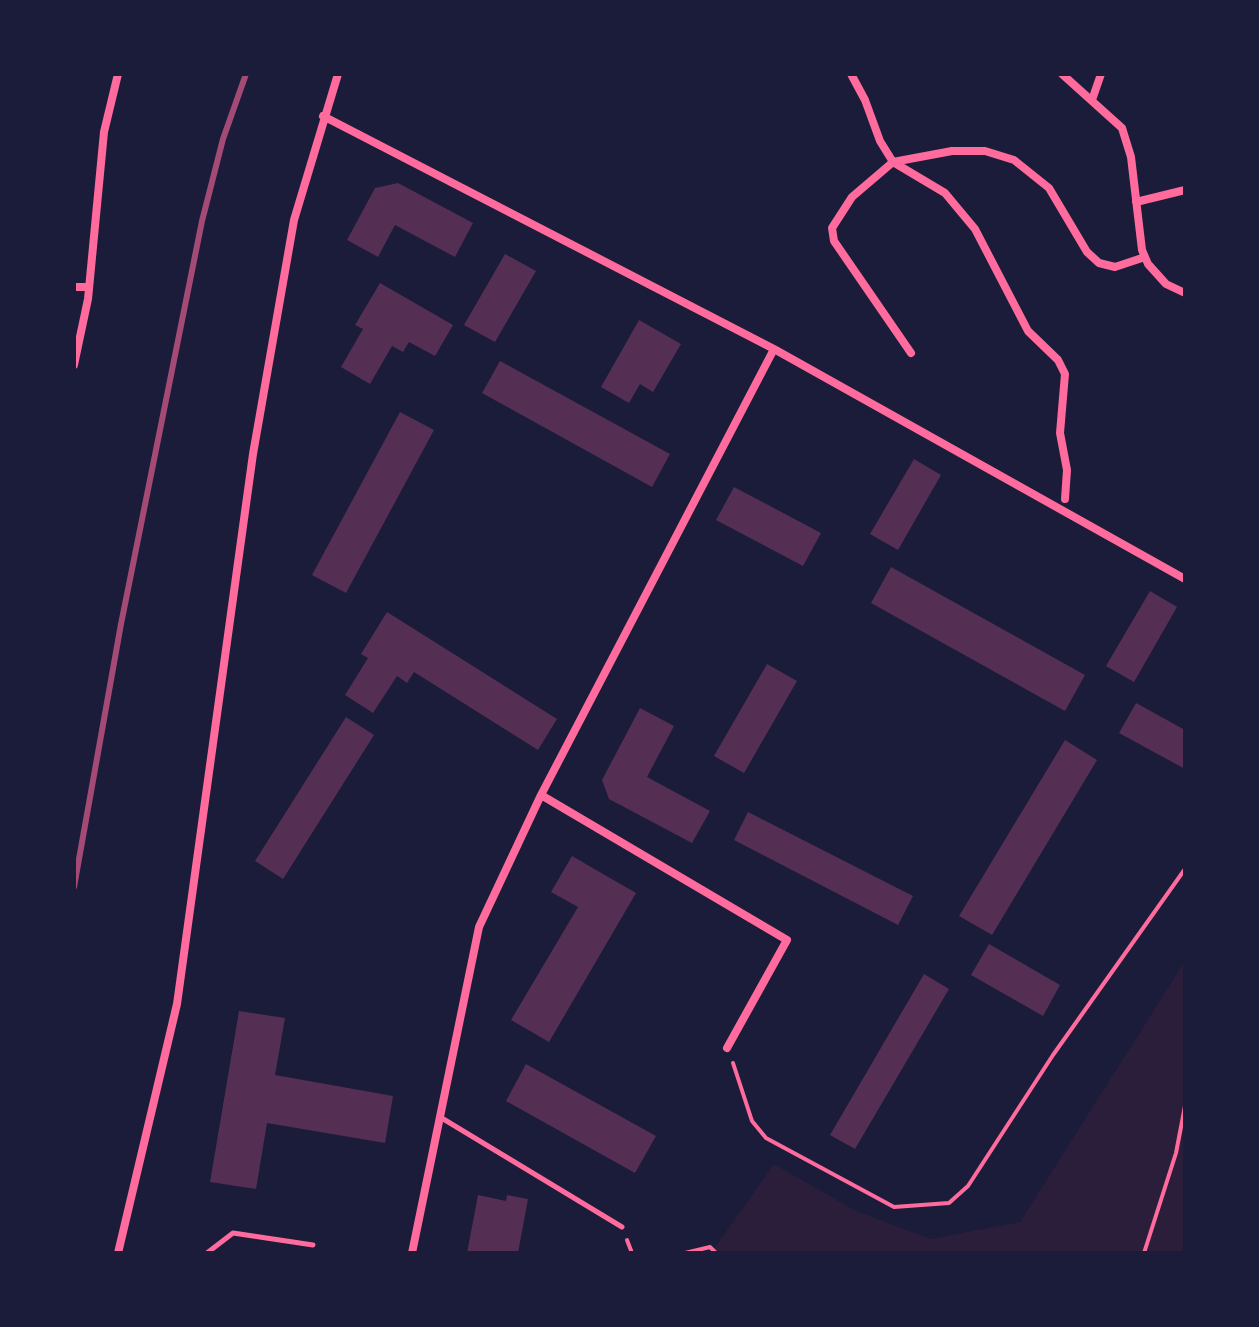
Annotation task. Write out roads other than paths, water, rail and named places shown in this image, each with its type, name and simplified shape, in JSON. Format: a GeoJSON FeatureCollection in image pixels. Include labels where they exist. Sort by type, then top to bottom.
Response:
{"type":"FeatureCollection","features":[{"type":"Feature","properties":{"kind":"street"},"geometry":{"type":"LineString","coordinates":[[74,365],[89,287],[104,132],[118,74]]}},
{"type":"Feature","properties":{"kind":"street"},"geometry":{"type":"LineString","coordinates":[[118,1253],[177,1004],[253,454],[294,220],[338,74]]}},
{"type":"Feature","properties":{"kind":"street"},"geometry":{"type":"LineString","coordinates":[[851,74],[865,100],[880,141],[893,162],[945,193],[975,229],[1028,331],[1058,360],[1065,374],[1060,433],[1067,470],[1065,499]]}},
{"type":"Feature","properties":{"kind":"street"},"geometry":{"type":"LineString","coordinates":[[1062,74],[1122,128],[1145,257],[1166,284],[1185,293]]}},
{"type":"Feature","properties":{"kind":"street"},"geometry":{"type":"LineString","coordinates":[[1092,100],[1101,74]]}},
{"type":"Feature","properties":{"kind":"street"},"geometry":{"type":"LineString","coordinates":[[323,116],[774,349],[1185,579]]}},
{"type":"Feature","properties":{"kind":"street"},"geometry":{"type":"LineString","coordinates":[[911,353],[834,241],[832,228],[852,197],[893,162],[952,151],[985,151],[1014,160],[1049,188],[1087,252],[1099,263],[1115,267],[1145,257]]}},
{"type":"Feature","properties":{"kind":"street"},"geometry":{"type":"LineString","coordinates":[[1136,202],[1185,190]]}},
{"type":"Feature","properties":{"kind":"street"},"geometry":{"type":"LineString","coordinates":[[74,287],[89,287]]}},
{"type":"Feature","properties":{"kind":"street"},"geometry":{"type":"LineString","coordinates":[[412,1253],[479,927],[541,795],[774,349]]}},
{"type":"Feature","properties":{"kind":"street"},"geometry":{"type":"LineString","coordinates":[[541,795],[787,940],[727,1048]]}},
{"type":"Feature","properties":{"kind":"lane"},"geometry":{"type":"LineString","coordinates":[[439,1116],[622,1227]]}},
{"type":"Feature","properties":{"kind":"lane"},"geometry":{"type":"LineString","coordinates":[[207,1253],[233,1233],[313,1245]]}},
{"type":"Feature","properties":{"kind":"railway"},"geometry":{"type":"LineString","coordinates":[[74,887],[121,624],[202,221],[223,139],[246,74]]}}]}
